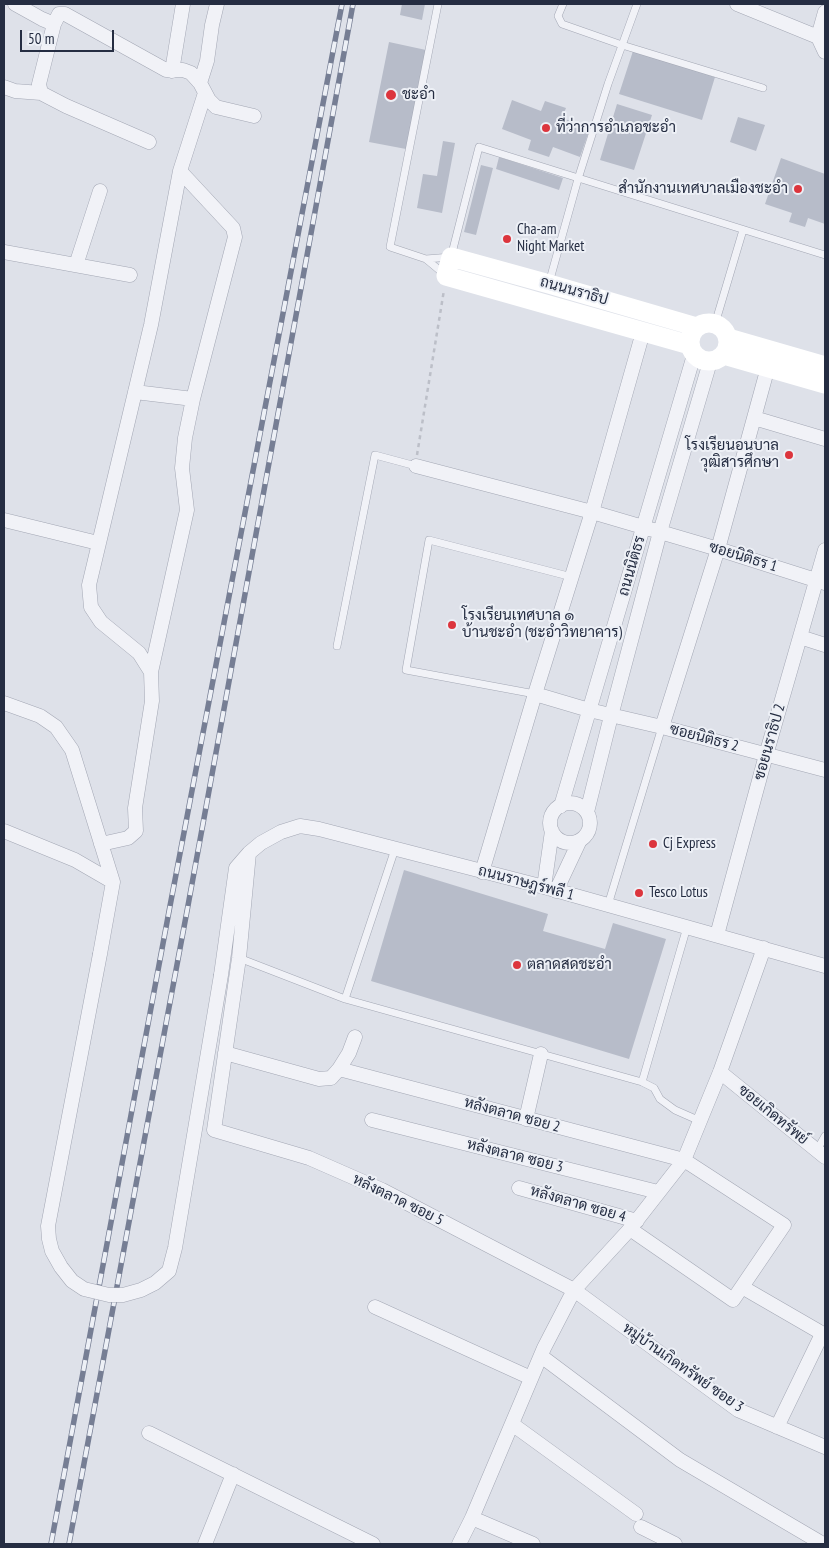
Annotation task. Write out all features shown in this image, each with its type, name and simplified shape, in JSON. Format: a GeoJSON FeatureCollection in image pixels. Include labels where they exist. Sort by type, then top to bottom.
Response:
{"type":"FeatureCollection","features":[{"type":"Feature","properties":{"kind":"street"},"geometry":{"type":"LineString","coordinates":[[15,4],[54,24]]}},
{"type":"Feature","properties":{"kind":"street"},"geometry":{"type":"LineString","coordinates":[[172,70],[183,4]]}},
{"type":"Feature","properties":{"kind":"street"},"geometry":{"type":"LineString","coordinates":[[151,672],[139,653],[101,622],[91,607],[88,585],[151,325],[180,171],[202,88],[217,4]]}},
{"type":"Feature","properties":{"kind":"street"},"geometry":{"type":"LineString","coordinates":[[737,4],[818,37]]}},
{"type":"Feature","properties":{"kind":"street"},"geometry":{"type":"LineString","coordinates":[[825,12],[818,37],[825,52]]}},
{"type":"Feature","properties":{"kind":"street"},"geometry":{"type":"LineString","coordinates":[[40,92],[39,84],[54,24],[59,14],[62,13],[166,70],[191,73],[216,107],[254,116]]}},
{"type":"Feature","properties":{"kind":"street"},"geometry":{"type":"LineString","coordinates":[[4,87],[15,91],[40,92],[66,106],[149,142]]}},
{"type":"Feature","properties":{"kind":"street"},"geometry":{"type":"LineString","coordinates":[[101,844],[128,838],[136,831],[134,808],[152,701],[151,672],[187,510],[182,468],[185,438],[193,399],[235,237],[233,228],[180,171]]}},
{"type":"Feature","properties":{"kind":"street"},"geometry":{"type":"LineString","coordinates":[[76,265],[100,191]]}},
{"type":"Feature","properties":{"kind":"street"},"geometry":{"type":"LineString","coordinates":[[4,252],[130,275]]}},
{"type":"Feature","properties":{"kind":"street"},"geometry":{"type":"LineString","coordinates":[[446,276],[451,257]]}},
{"type":"Feature","properties":{"kind":"street","name":"ถนนนราธิป"},"geometry":{"type":"LineString","coordinates":[[451,257],[706,326]]}},
{"type":"Feature","properties":{"kind":"street","name":"ถนนนราธิป"},"geometry":{"type":"LineString","coordinates":[[446,276],[825,384]]}},
{"type":"Feature","properties":{"kind":"street"},"geometry":{"type":"LineString","coordinates":[[543,303],[549,284]]}},
{"type":"Feature","properties":{"kind":"street"},"geometry":{"type":"LineString","coordinates":[[706,326],[723,329],[709,351],[691,334],[706,326]]}},
{"type":"Feature","properties":{"kind":"street"},"geometry":{"type":"LineString","coordinates":[[482,872],[592,512],[643,332]]}},
{"type":"Feature","properties":{"kind":"street","name":"ถนนนราธิป"},"geometry":{"type":"LineString","coordinates":[[709,351],[825,366]]}},
{"type":"Feature","properties":{"kind":"street","name":"ถนนนิติธร"},"geometry":{"type":"LineString","coordinates":[[561,806],[644,527],[709,351]]}},
{"type":"Feature","properties":{"kind":"street","name":"ถนนนิติธร"},"geometry":{"type":"LineString","coordinates":[[587,812],[610,716],[709,351]]}},
{"type":"Feature","properties":{"kind":"street"},"geometry":{"type":"LineString","coordinates":[[662,727],[718,549],[768,368]]}},
{"type":"Feature","properties":{"kind":"street"},"geometry":{"type":"LineString","coordinates":[[135,392],[193,399]]}},
{"type":"Feature","properties":{"kind":"street"},"geometry":{"type":"LineString","coordinates":[[754,418],[825,439]]}},
{"type":"Feature","properties":{"kind":"street","name":"ซอยนิติธร 1"},"geometry":{"type":"LineString","coordinates":[[416,466],[592,512],[821,582]]}},
{"type":"Feature","properties":{"kind":"street"},"geometry":{"type":"LineString","coordinates":[[4,520],[98,543]]}},
{"type":"Feature","properties":{"kind":"street","name":"ซอยนราธิป 2"},"geometry":{"type":"LineString","coordinates":[[717,935],[800,638],[821,582],[825,550]]}},
{"type":"Feature","properties":{"kind":"street"},"geometry":{"type":"LineString","coordinates":[[800,638],[825,645]]}},
{"type":"Feature","properties":{"kind":"street","name":"ซอยนิติธร 2"},"geometry":{"type":"LineString","coordinates":[[535,694],[610,716],[662,727],[825,770]]}},
{"type":"Feature","properties":{"kind":"street"},"geometry":{"type":"LineString","coordinates":[[4,703],[40,716],[56,728],[72,750],[113,882]]}},
{"type":"Feature","properties":{"kind":"street"},"geometry":{"type":"LineString","coordinates":[[550,889],[580,840],[588,831],[590,824],[587,812],[576,804],[570,803],[561,806],[553,812],[550,825],[552,831],[561,840],[574,842],[580,840]]}},
{"type":"Feature","properties":{"kind":"street","name":"ถนนราษฎร์พลี 1"},"geometry":{"type":"LineString","coordinates":[[113,882],[48,1226],[52,1251],[72,1281],[84,1289],[109,1295],[122,1295],[141,1290],[155,1283],[168,1271],[175,1248],[221,975],[236,868],[261,843],[281,832],[300,826],[319,829],[550,889],[825,966]]}},
{"type":"Feature","properties":{"kind":"street"},"geometry":{"type":"LineString","coordinates":[[4,831],[75,860],[113,882]]}},
{"type":"Feature","properties":{"kind":"street"},"geometry":{"type":"LineString","coordinates":[[550,889],[552,831]]}},
{"type":"Feature","properties":{"kind":"street"},"geometry":{"type":"LineString","coordinates":[[249,853],[239,958],[225,1053],[319,1079],[331,1078],[350,1053],[355,1037]]}},
{"type":"Feature","properties":{"kind":"street"},"geometry":{"type":"LineString","coordinates":[[459,1544],[472,1518],[531,1378],[574,1290],[633,1225],[684,1160],[720,1072],[764,948]]}},
{"type":"Feature","properties":{"kind":"street","name":"หลังตลาด ซอย 5"},"geometry":{"type":"LineString","coordinates":[[225,1053],[214,1130],[308,1158],[372,1186],[574,1290]]}},
{"type":"Feature","properties":{"kind":"street"},"geometry":{"type":"LineString","coordinates":[[526,1119],[541,1054]]}},
{"type":"Feature","properties":{"kind":"street","name":"หลังตลาด ซอย 2"},"geometry":{"type":"LineString","coordinates":[[339,1069],[684,1160],[784,1225],[742,1287]]}},
{"type":"Feature","properties":{"kind":"street","name":"ซอยเกิดทรัพย์"},"geometry":{"type":"LineString","coordinates":[[720,1072],[821,1154]]}},
{"type":"Feature","properties":{"kind":"street","name":"หลังตลาด ซอย 3"},"geometry":{"type":"LineString","coordinates":[[372,1120],[658,1192]]}},
{"type":"Feature","properties":{"kind":"street","name":"หลังตลาด ซอย 4"},"geometry":{"type":"LineString","coordinates":[[519,1188],[633,1225],[733,1300],[742,1287]]}},
{"type":"Feature","properties":{"kind":"street"},"geometry":{"type":"LineString","coordinates":[[742,1287],[824,1335],[777,1427]]}},
{"type":"Feature","properties":{"kind":"street","name":"หมู่บ้านเกิดทรัพย์ ซอย 3"},"geometry":{"type":"LineString","coordinates":[[574,1290],[738,1410],[825,1447]]}},
{"type":"Feature","properties":{"kind":"street"},"geometry":{"type":"LineString","coordinates":[[376,1307],[531,1378]]}},
{"type":"Feature","properties":{"kind":"street"},"geometry":{"type":"LineString","coordinates":[[541,1356],[680,1460],[823,1544]]}},
{"type":"Feature","properties":{"kind":"street"},"geometry":{"type":"LineString","coordinates":[[512,1424],[639,1520],[675,1544]]}},
{"type":"Feature","properties":{"kind":"street"},"geometry":{"type":"LineString","coordinates":[[149,1433],[373,1544]]}},
{"type":"Feature","properties":{"kind":"street"},"geometry":{"type":"LineString","coordinates":[[205,1544],[233,1474]]}},
{"type":"Feature","properties":{"kind":"street"},"geometry":{"type":"LineString","coordinates":[[472,1518],[533,1544]]}},
{"type":"Feature","properties":{"kind":"lane"},"geometry":{"type":"LineString","coordinates":[[438,4],[390,247],[426,259],[446,276]]}},
{"type":"Feature","properties":{"kind":"lane"},"geometry":{"type":"LineString","coordinates":[[563,4],[558,16],[562,24],[622,45],[763,88]]}},
{"type":"Feature","properties":{"kind":"lane"},"geometry":{"type":"LineString","coordinates":[[549,284],[578,179],[608,84],[637,4]]}},
{"type":"Feature","properties":{"kind":"lane"},"geometry":{"type":"LineString","coordinates":[[426,259],[451,257],[479,148],[825,255]]}},
{"type":"Feature","properties":{"kind":"lane"},"geometry":{"type":"LineString","coordinates":[[706,326],[743,230]]}},
{"type":"Feature","properties":{"kind":"lane"},"geometry":{"type":"LineString","coordinates":[[337,646],[375,455],[416,466]]}},
{"type":"Feature","properties":{"kind":"lane"},"geometry":{"type":"LineString","coordinates":[[535,694],[406,670],[429,540],[572,577]]}},
{"type":"Feature","properties":{"kind":"lane"},"geometry":{"type":"LineString","coordinates":[[608,905],[662,727]]}},
{"type":"Feature","properties":{"kind":"lane"},"geometry":{"type":"LineString","coordinates":[[345,999],[395,849]]}},
{"type":"Feature","properties":{"kind":"lane"},"geometry":{"type":"LineString","coordinates":[[642,1082],[687,927]]}},
{"type":"Feature","properties":{"kind":"lane"},"geometry":{"type":"LineString","coordinates":[[239,958],[345,999],[642,1082],[654,1088],[660,1099],[675,1110],[700,1121]]}},
{"type":"Feature","properties":{"kind":"lane"},"geometry":{"type":"LineString","coordinates":[[821,1154],[825,1136]]}},
{"type":"Feature","properties":{"kind":"path"},"geometry":{"type":"LineString","coordinates":[[416,466],[446,276]]}},
{"type":"Feature","properties":{"kind":"building"},"geometry":{"type":"Polygon","coordinates":[[[402,4],[425,4],[422,20],[400,15],[402,4]]]}},
{"type":"Feature","properties":{"kind":"building"},"geometry":{"type":"Polygon","coordinates":[[[389,42],[426,50],[406,149],[369,142],[389,42]]]}},
{"type":"Feature","properties":{"kind":"building"},"geometry":{"type":"Polygon","coordinates":[[[633,51],[715,77],[702,120],[619,94],[633,51]]]}},
{"type":"Feature","properties":{"kind":"building","name":"ที่ว่าการอำเภอชะอำ"},"geometry":{"type":"Polygon","coordinates":[[[512,100],[541,111],[545,101],[566,108],[562,118],[590,128],[580,157],[553,147],[549,157],[528,150],[531,140],[502,129],[512,100]]]}},
{"type":"Feature","properties":{"kind":"building"},"geometry":{"type":"Polygon","coordinates":[[[617,104],[652,115],[634,170],[600,160],[617,104]]]}},
{"type":"Feature","properties":{"kind":"building"},"geometry":{"type":"Polygon","coordinates":[[[738,117],[765,125],[756,151],[730,142],[738,117]]]}},
{"type":"Feature","properties":{"kind":"building"},"geometry":{"type":"Polygon","coordinates":[[[443,141],[455,143],[442,213],[417,208],[423,174],[437,176],[443,141]]]}},
{"type":"Feature","properties":{"kind":"building"},"geometry":{"type":"Polygon","coordinates":[[[499,157],[563,178],[559,190],[496,169],[499,157]]]}},
{"type":"Feature","properties":{"kind":"building","name":"สํานักงานเทศบาลเมืองชะอำ"},"geometry":{"type":"Polygon","coordinates":[[[781,158],[825,174],[825,224],[808,218],[805,227],[789,222],[792,213],[765,204],[781,158]]]}},
{"type":"Feature","properties":{"kind":"building"},"geometry":{"type":"Polygon","coordinates":[[[481,165],[493,168],[476,235],[464,232],[481,165]]]}},
{"type":"Feature","properties":{"kind":"building","name":"ตลาดสดชะอำ"},"geometry":{"type":"Polygon","coordinates":[[[404,870],[548,914],[543,931],[605,949],[613,923],[666,939],[629,1059],[371,981],[404,870]]]}},
{"type":"Feature","properties":{"kind":"railway"},"geometry":{"type":"LineString","coordinates":[[51,1544],[170,906],[342,4]]}},
{"type":"Feature","properties":{"kind":"railway"},"geometry":{"type":"LineString","coordinates":[[69,1544],[353,4]]}},
{"type":"Feature","properties":{"kind":"place","name":"ชะอำ"},"geometry":{"type":"Point","coordinates":[391,95]}},
{"type":"Feature","properties":{"kind":"place","name":"ที่ว่าการอำเภอชะอำ"},"geometry":{"type":"Point","coordinates":[546,128]}},
{"type":"Feature","properties":{"kind":"place","name":"สํานักงานเทศบาลเมืองชะอำ"},"geometry":{"type":"Point","coordinates":[798,189]}},
{"type":"Feature","properties":{"kind":"place","name":"Cha-am Night Market"},"geometry":{"type":"Point","coordinates":[507,239]}},
{"type":"Feature","properties":{"kind":"place","name":"โรงเรียนอนุบาล วุฒิสารศึกษา"},"geometry":{"type":"Point","coordinates":[789,455]}},
{"type":"Feature","properties":{"kind":"place","name":"โรงเรียนเทศบาล ๑ บ้านชะอำ (ชะอำวิทยาคาร)"},"geometry":{"type":"Point","coordinates":[452,625]}},
{"type":"Feature","properties":{"kind":"place","name":"Cj Express"},"geometry":{"type":"Point","coordinates":[653,844]}},
{"type":"Feature","properties":{"kind":"place","name":"Tesco Lotus"},"geometry":{"type":"Point","coordinates":[639,893]}},
{"type":"Feature","properties":{"kind":"place","name":"ตลาดสดชะอำ"},"geometry":{"type":"Point","coordinates":[517,965]}}]}
